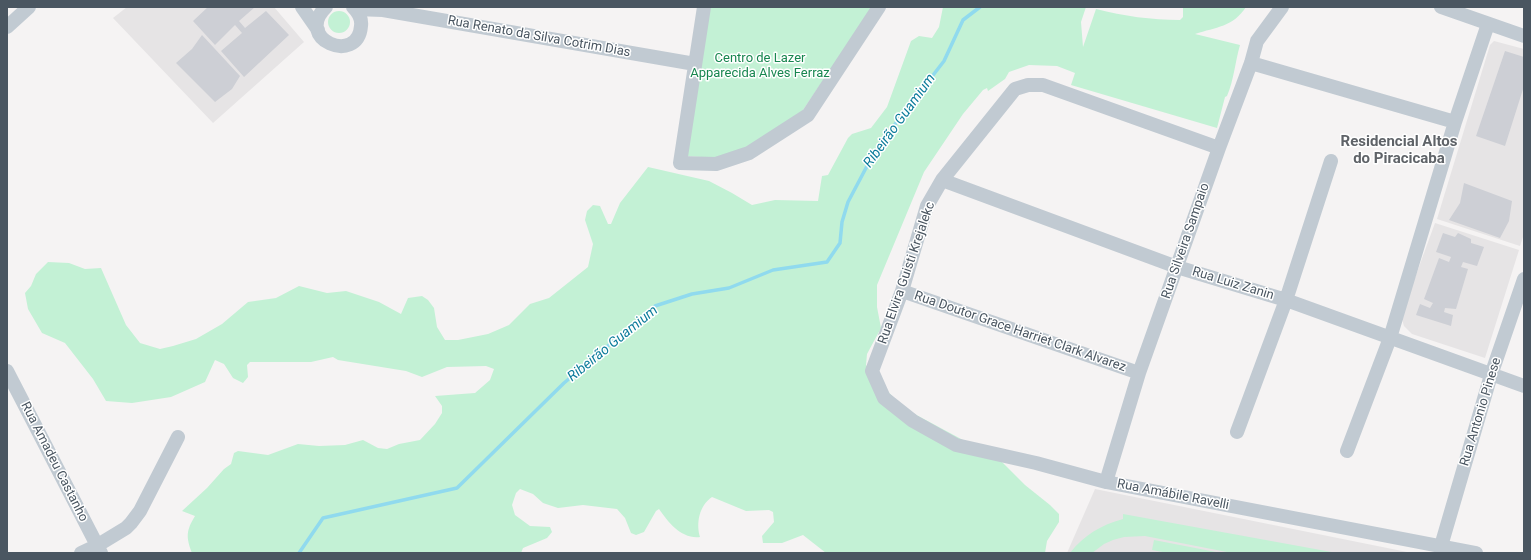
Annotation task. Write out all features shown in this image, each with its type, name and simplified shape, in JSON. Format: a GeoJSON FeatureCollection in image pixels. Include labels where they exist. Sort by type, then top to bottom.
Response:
{"type":"FeatureCollection","features":[{"type":"Feature","properties":{"kind":"street"},"geometry":{"type":"LineString","coordinates":[[7,27],[29,7]]}},
{"type":"Feature","properties":{"kind":"street"},"geometry":{"type":"LineString","coordinates":[[302,7],[318,30],[321,37],[332,45],[340,46],[353,42],[358,36],[361,26],[359,15],[354,8]]}},
{"type":"Feature","properties":{"kind":"street"},"geometry":{"type":"LineString","coordinates":[[318,30],[318,17],[326,7]]}},
{"type":"Feature","properties":{"kind":"street"},"geometry":{"type":"LineString","coordinates":[[704,7],[680,163],[716,164],[749,152],[808,115],[879,7]]}},
{"type":"Feature","properties":{"kind":"street","name":"Rua Silveira Sampaio"},"geometry":{"type":"LineString","coordinates":[[1106,482],[1139,373],[1218,148],[1251,63],[1257,41],[1282,7]]}},
{"type":"Feature","properties":{"kind":"street"},"geometry":{"type":"LineString","coordinates":[[1441,7],[1524,36]]}},
{"type":"Feature","properties":{"kind":"street","name":"Rua Renato da Silva Cotrim Dias"},"geometry":{"type":"LineString","coordinates":[[354,8],[383,10],[696,64]]}},
{"type":"Feature","properties":{"kind":"street"},"geometry":{"type":"LineString","coordinates":[[361,26],[383,10]]}},
{"type":"Feature","properties":{"kind":"street"},"geometry":{"type":"LineString","coordinates":[[1347,451],[1390,338],[1455,122],[1488,24]]}},
{"type":"Feature","properties":{"kind":"street"},"geometry":{"type":"LineString","coordinates":[[1251,63],[1455,122]]}},
{"type":"Feature","properties":{"kind":"street","name":"Rua Elvira Guisti Krejalekc"},"geometry":{"type":"LineString","coordinates":[[884,398],[872,371],[902,291],[928,206],[942,180],[1015,89],[1028,85],[1044,86],[1218,148]]}},
{"type":"Feature","properties":{"kind":"street"},"geometry":{"type":"LineString","coordinates":[[1237,432],[1286,300],[1331,161]]}},
{"type":"Feature","properties":{"kind":"street","name":"Rua Luiz Zanin"},"geometry":{"type":"LineString","coordinates":[[942,180],[1177,267],[1286,300],[1524,386]]}},
{"type":"Feature","properties":{"kind":"street","name":"Rua Antonio Pinese"},"geometry":{"type":"LineString","coordinates":[[1440,546],[1491,375],[1524,279]]}},
{"type":"Feature","properties":{"kind":"street","name":"Rua Doutor Grace Harriet Clark Alvarez"},"geometry":{"type":"LineString","coordinates":[[902,291],[1139,373]]}},
{"type":"Feature","properties":{"kind":"street","name":"Rua Amadeu Castanho"},"geometry":{"type":"LineString","coordinates":[[7,371],[99,549]]}},
{"type":"Feature","properties":{"kind":"street","name":"Rua Amábile Ravelli"},"geometry":{"type":"LineString","coordinates":[[884,398],[913,421],[956,445],[1036,463],[1106,482],[1476,553]]}},
{"type":"Feature","properties":{"kind":"street"},"geometry":{"type":"LineString","coordinates":[[81,553],[99,549],[126,528],[140,511],[178,437]]}},
{"type":"Feature","properties":{"kind":"shaded area"},"geometry":{"type":"Polygon","coordinates":[[[127,7],[274,7],[304,42],[213,123],[113,18],[127,7]]]}},
{"type":"Feature","properties":{"kind":"shaded area"},"geometry":{"type":"Polygon","coordinates":[[[1494,41],[1524,49],[1524,234],[1520,246],[1437,219],[1490,45],[1494,41]]]}},
{"type":"Feature","properties":{"kind":"shaded area"},"geometry":{"type":"Polygon","coordinates":[[[1435,223],[1519,250],[1485,358],[1412,334],[1404,326],[1401,316],[1435,223]]]}},
{"type":"Feature","properties":{"kind":"shaded area"},"geometry":{"type":"Polygon","coordinates":[[[1095,489],[1412,553],[1067,553],[1095,489]]]}},
{"type":"Feature","properties":{"kind":"green space","name":"Centro de Lazer Apparecida Alves Ferraz"},"geometry":{"type":"Polygon","coordinates":[[[709,7],[872,8],[801,113],[749,146],[717,158],[685,156],[709,7]]]}},
{"type":"Feature","properties":{"kind":"green space"},"geometry":{"type":"Polygon","coordinates":[[[943,7],[1086,7],[1081,22],[1083,47],[1096,9],[1138,17],[1180,20],[1183,17],[1183,7],[1246,7],[1236,19],[1217,28],[1195,34],[1240,45],[1231,84],[1227,96],[1225,97],[1217,128],[1071,85],[1075,73],[1057,66],[1029,65],[1009,72],[1005,79],[988,91],[987,88],[983,90],[963,114],[924,172],[877,285],[877,307],[881,328],[867,354],[866,365],[871,373],[894,398],[911,412],[1000,460],[1025,485],[1059,514],[1059,522],[1047,541],[1045,553],[826,553],[803,535],[782,543],[763,543],[762,536],[774,522],[773,512],[769,510],[746,511],[712,497],[701,510],[698,526],[700,537],[693,537],[681,533],[671,525],[659,509],[656,511],[644,532],[636,535],[631,533],[625,518],[617,509],[583,505],[558,508],[543,503],[533,494],[520,489],[516,493],[512,505],[515,515],[530,526],[550,527],[552,532],[547,538],[523,548],[521,553],[192,553],[188,534],[195,516],[182,511],[207,488],[224,469],[231,464],[234,453],[238,451],[268,455],[298,444],[319,446],[345,445],[363,440],[378,448],[387,449],[399,444],[420,440],[435,424],[442,413],[442,406],[435,396],[475,393],[490,380],[494,369],[486,366],[447,367],[422,377],[406,371],[338,360],[333,357],[311,362],[250,362],[247,365],[248,377],[243,383],[233,378],[224,364],[215,360],[205,382],[171,397],[132,403],[106,401],[93,379],[65,343],[42,333],[28,309],[25,293],[31,286],[36,274],[48,262],[69,263],[85,269],[101,268],[126,325],[140,343],[160,349],[196,339],[222,324],[248,302],[276,298],[299,286],[327,293],[346,291],[379,302],[401,314],[408,298],[422,296],[428,300],[434,308],[437,327],[445,340],[458,340],[488,334],[509,325],[530,304],[549,298],[588,267],[593,244],[585,220],[587,211],[593,205],[600,206],[608,224],[611,224],[620,203],[648,167],[709,181],[752,205],[775,200],[818,201],[822,176],[828,175],[848,138],[852,134],[871,128],[887,107],[911,41],[919,36],[932,38],[939,27],[943,7]]]}},
{"type":"Feature","properties":{"kind":"green space"},"geometry":{"type":"Polygon","coordinates":[[[339,11],[347,14],[350,22],[347,30],[339,33],[331,30],[328,22],[331,14],[339,11]]]}},
{"type":"Feature","properties":{"kind":"green space"},"geometry":{"type":"Polygon","coordinates":[[[1123,514],[1337,553],[1232,553],[1145,536],[1124,537],[1113,540],[1104,544],[1092,553],[1070,553],[1087,536],[1107,524],[1123,519],[1123,514]]]}},
{"type":"Feature","properties":{"kind":"green space"},"geometry":{"type":"Polygon","coordinates":[[[1154,540],[1221,553],[1168,553],[1152,550],[1154,540]]]}},
{"type":"Feature","properties":{"kind":"building"},"geometry":{"type":"Polygon","coordinates":[[[208,7],[255,7],[239,21],[245,28],[266,11],[289,35],[244,77],[221,51],[242,33],[235,25],[215,45],[193,21],[208,7]]]}},
{"type":"Feature","properties":{"kind":"building"},"geometry":{"type":"Polygon","coordinates":[[[202,35],[240,76],[232,89],[215,102],[176,63],[192,49],[202,35]]]}},
{"type":"Feature","properties":{"kind":"building"},"geometry":{"type":"Polygon","coordinates":[[[1505,51],[1524,57],[1524,86],[1505,146],[1476,136],[1505,51]]]}},
{"type":"Feature","properties":{"kind":"building"},"geometry":{"type":"Polygon","coordinates":[[[1464,183],[1512,201],[1509,221],[1500,238],[1449,220],[1460,203],[1464,183]]]}},
{"type":"Feature","properties":{"kind":"building"},"geometry":{"type":"Polygon","coordinates":[[[1443,233],[1455,237],[1458,233],[1471,239],[1471,243],[1484,247],[1477,266],[1463,262],[1461,267],[1468,269],[1456,309],[1445,308],[1444,312],[1453,315],[1451,326],[1416,315],[1420,304],[1430,308],[1433,303],[1424,299],[1439,258],[1449,262],[1451,257],[1436,252],[1443,233]]]}},
{"type":"Feature","properties":{"kind":"waterway","name":"Ribeirão Guamium"},"geometry":{"type":"LineString","coordinates":[[299,553],[323,518],[457,488],[564,383],[655,306],[692,294],[729,288],[773,270],[827,262],[840,243],[842,222],[848,202],[866,168],[889,132],[944,61],[963,20],[980,7]]}},
{"type":"Feature","properties":{"kind":"district","name":"Residencial Altos do Piracicaba"},"geometry":{"type":"Point","coordinates":[1399,150]}}]}
